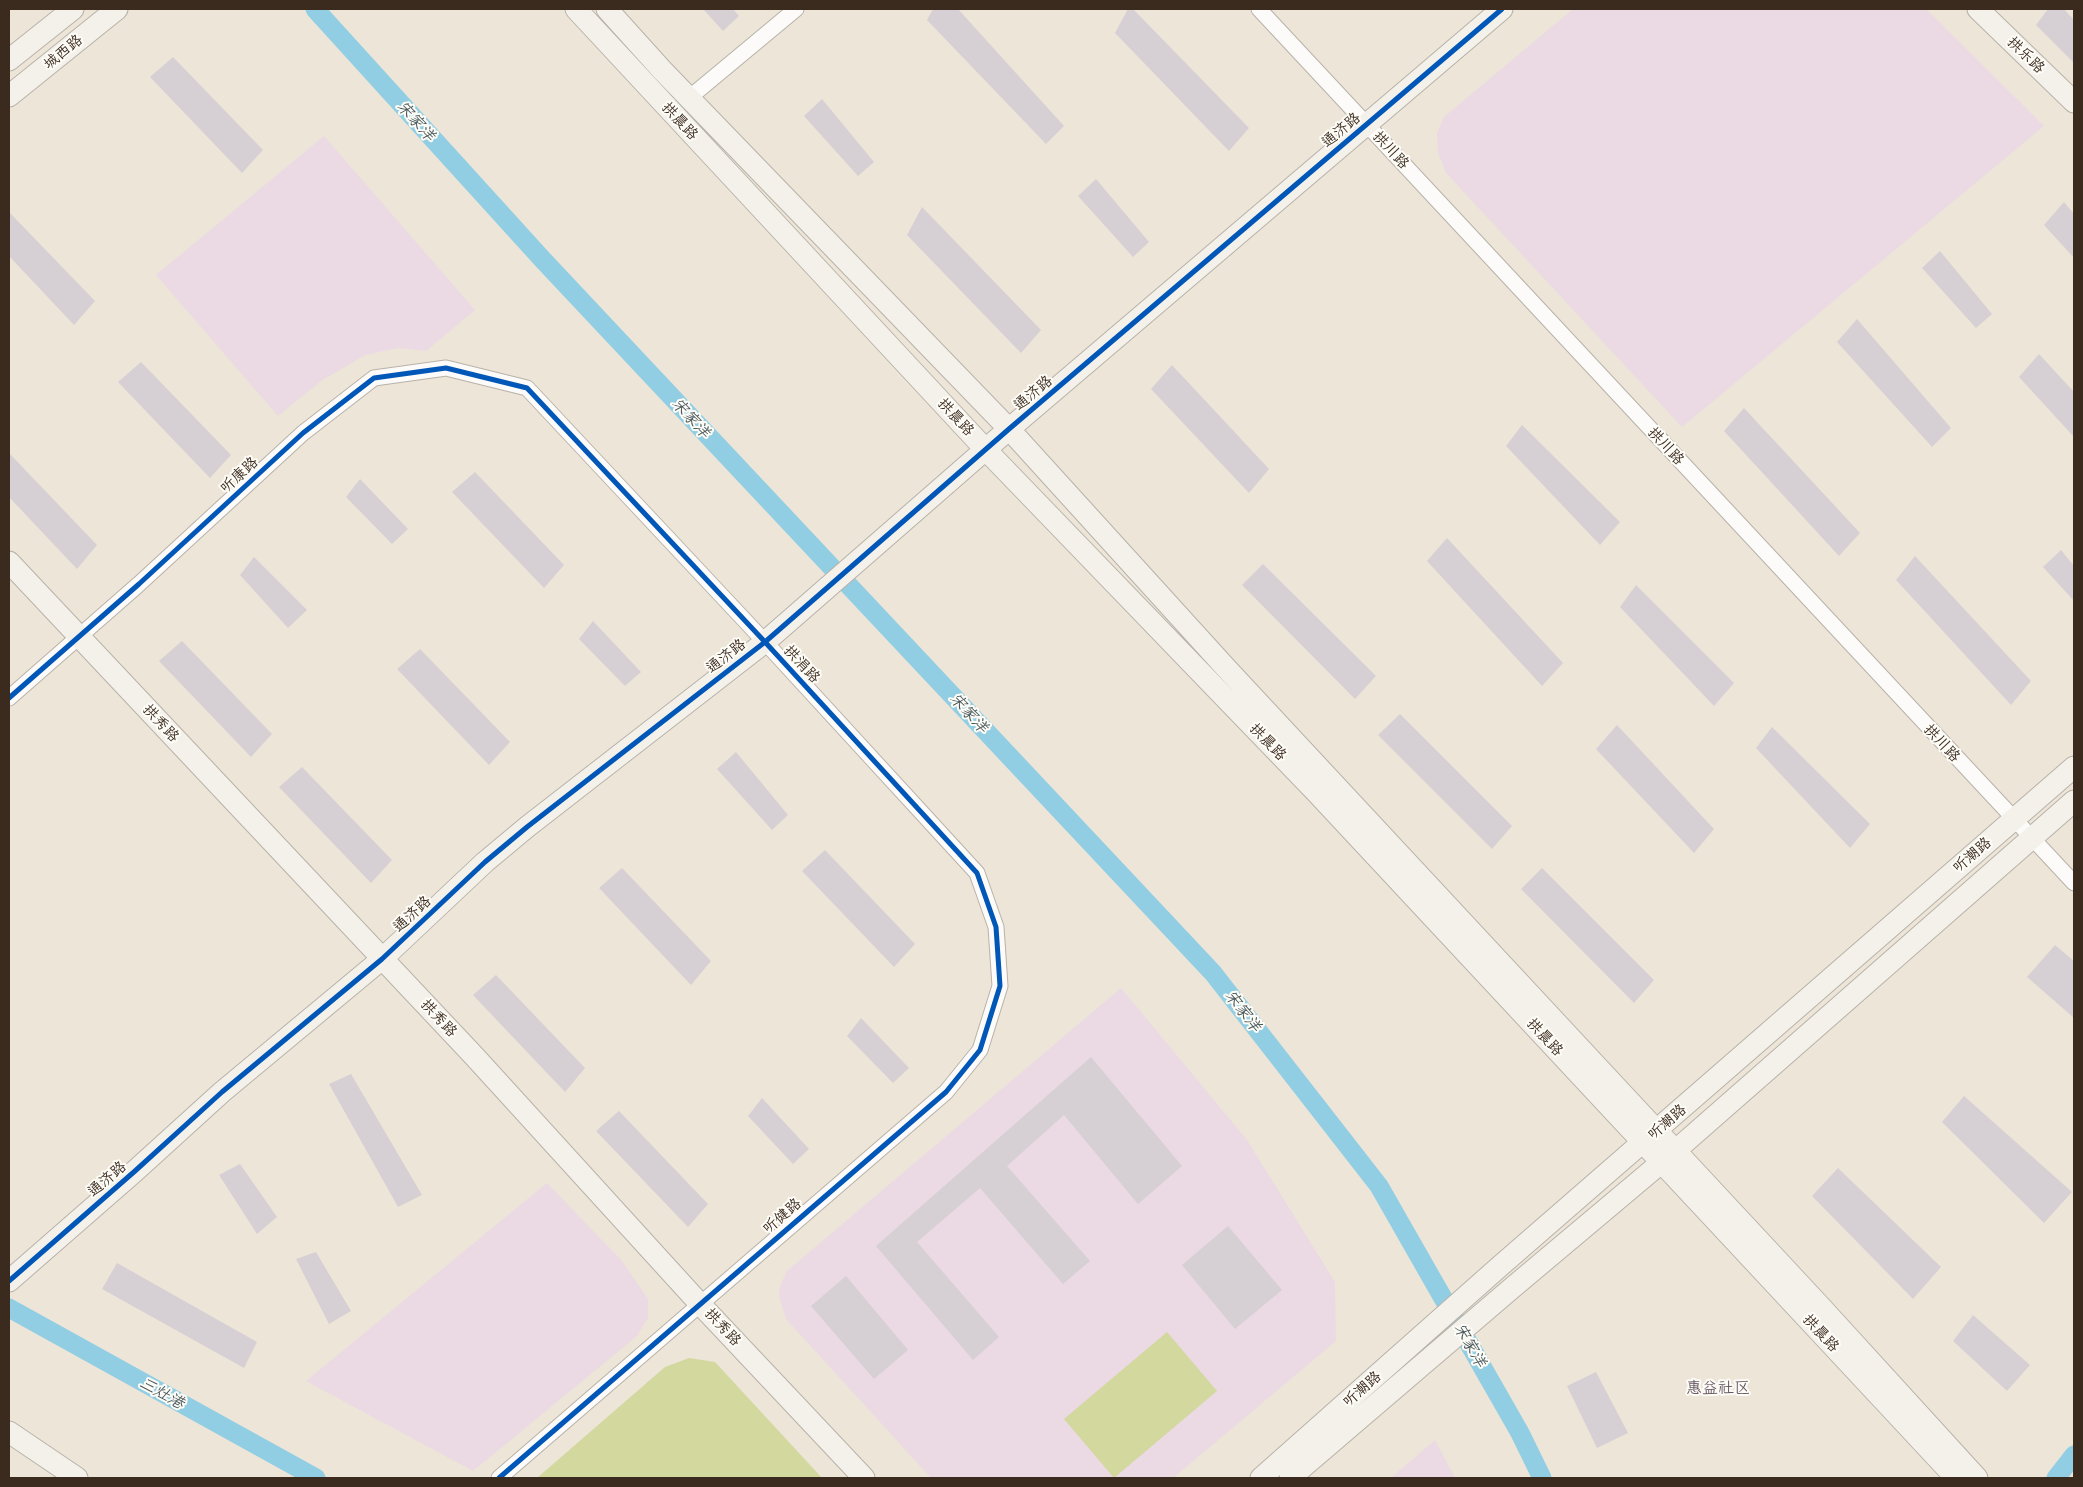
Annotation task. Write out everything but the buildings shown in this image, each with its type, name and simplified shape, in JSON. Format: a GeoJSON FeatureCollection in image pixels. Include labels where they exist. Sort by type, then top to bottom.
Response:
{"type":"FeatureCollection","features":[{"type":"Feature","properties":{"kind":"main road","name":"城西路"},"geometry":{"type":"LineString","coordinates":[[9,60],[73,9]]}},
{"type":"Feature","properties":{"kind":"main road","name":"城西路"},"geometry":{"type":"LineString","coordinates":[[9,96],[117,9]]}},
{"type":"Feature","properties":{"kind":"main road","name":"拱晨路"},"geometry":{"type":"LineString","coordinates":[[576,9],[986,450],[1650,1137]]}},
{"type":"Feature","properties":{"kind":"main road","name":"拱晨路"},"geometry":{"type":"LineString","coordinates":[[607,9],[689,98],[1009,429],[1956,1478]]}},
{"type":"Feature","properties":{"kind":"main road","name":"通济路"},"geometry":{"type":"LineString","coordinates":[[9,1281],[222,1092],[382,959],[485,862],[527,827],[765,642],[794,614],[1009,429],[1502,9]]}},
{"type":"Feature","properties":{"kind":"main road","name":"拱乐路"},"geometry":{"type":"LineString","coordinates":[[1978,9],[2074,102]]}},
{"type":"Feature","properties":{"kind":"main road","name":"拱秀路"},"geometry":{"type":"LineString","coordinates":[[9,562],[475,1057],[700,1304],[864,1478]]}},
{"type":"Feature","properties":{"kind":"main road","name":"听潮路"},"geometry":{"type":"LineString","coordinates":[[1261,1478],[1815,990],[2074,767]]}},
{"type":"Feature","properties":{"kind":"main road","name":"听潮路"},"geometry":{"type":"LineString","coordinates":[[1290,1478],[1668,1157],[2074,801]]}},
{"type":"Feature","properties":{"kind":"main road","name":"拱晨路"},"geometry":{"type":"LineString","coordinates":[[1668,1157],[1820,1306],[1977,1478]]}},
{"type":"Feature","properties":{"kind":"main road"},"geometry":{"type":"LineString","coordinates":[[9,1432],[77,1478]]}},
{"type":"Feature","properties":{"kind":"street"},"geometry":{"type":"LineString","coordinates":[[689,98],[796,9]]}},
{"type":"Feature","properties":{"kind":"street","name":"拱川路"},"geometry":{"type":"LineString","coordinates":[[1259,9],[2074,883]]}},
{"type":"Feature","properties":{"kind":"street","name":"听康路"},"geometry":{"type":"LineString","coordinates":[[9,698],[195,533],[303,433],[374,378],[446,368],[527,388]]}},
{"type":"Feature","properties":{"kind":"street","name":"拱涓路"},"geometry":{"type":"LineString","coordinates":[[527,388],[765,642],[977,873],[996,927]]}},
{"type":"Feature","properties":{"kind":"street","name":"听健路"},"geometry":{"type":"LineString","coordinates":[[499,1478],[946,1092],[980,1050],[1000,986],[996,927]]}},
{"type":"Feature","properties":{"kind":"shaded area"},"geometry":{"type":"Polygon","coordinates":[[[1573,9],[1926,9],[2044,126],[1682,427],[1446,173],[1438,152],[1437,133],[1444,117],[1573,9]]]}},
{"type":"Feature","properties":{"kind":"shaded area"},"geometry":{"type":"Polygon","coordinates":[[[324,136],[475,310],[426,351],[398,348],[365,355],[321,381],[278,416],[156,275],[324,136]]]}},
{"type":"Feature","properties":{"kind":"shaded area"},"geometry":{"type":"Polygon","coordinates":[[[1121,988],[1247,1140],[1335,1282],[1336,1341],[1173,1478],[931,1478],[786,1319],[779,1296],[780,1286],[787,1271],[1121,988]]]}},
{"type":"Feature","properties":{"kind":"shaded area"},"geometry":{"type":"Polygon","coordinates":[[[547,1183],[622,1261],[648,1299],[648,1318],[637,1336],[473,1471],[306,1381],[547,1183]]]}},
{"type":"Feature","properties":{"kind":"shaded area"},"geometry":{"type":"Polygon","coordinates":[[[1435,1440],[1455,1478],[1391,1478],[1435,1440]]]}},
{"type":"Feature","properties":{"kind":"green space"},"geometry":{"type":"Polygon","coordinates":[[[1167,1332],[1217,1391],[1114,1478],[1064,1419],[1167,1332]]]}},
{"type":"Feature","properties":{"kind":"green space"},"geometry":{"type":"Polygon","coordinates":[[[689,1358],[715,1362],[822,1478],[537,1478],[665,1367],[689,1358]]]}},
{"type":"Feature","properties":{"kind":"waterway","name":"宋家洋"},"geometry":{"type":"LineString","coordinates":[[315,9],[543,260],[1213,973],[1379,1186],[1520,1433],[1542,1478]]}},
{"type":"Feature","properties":{"kind":"waterway","name":"三灶港"},"geometry":{"type":"LineString","coordinates":[[9,1308],[316,1478]]}},
{"type":"Feature","properties":{"kind":"waterway"},"geometry":{"type":"LineString","coordinates":[[2056,1478],[2074,1455]]}},
{"type":"Feature","properties":{"kind":"cycle path"},"geometry":{"type":"LineString","coordinates":[[9,1281],[222,1092],[382,959],[485,862],[527,827],[765,642],[1009,429],[1502,9]]}},
{"type":"Feature","properties":{"kind":"cycle path"},"geometry":{"type":"LineString","coordinates":[[9,698],[139,584],[303,433],[374,378],[446,368],[527,388],[765,642],[977,873],[996,927],[1000,986],[980,1050],[946,1092],[499,1478]]}},
{"type":"Feature","properties":{"kind":"district","name":"惠益社区"},"geometry":{"type":"Point","coordinates":[1718,1388]}}]}
